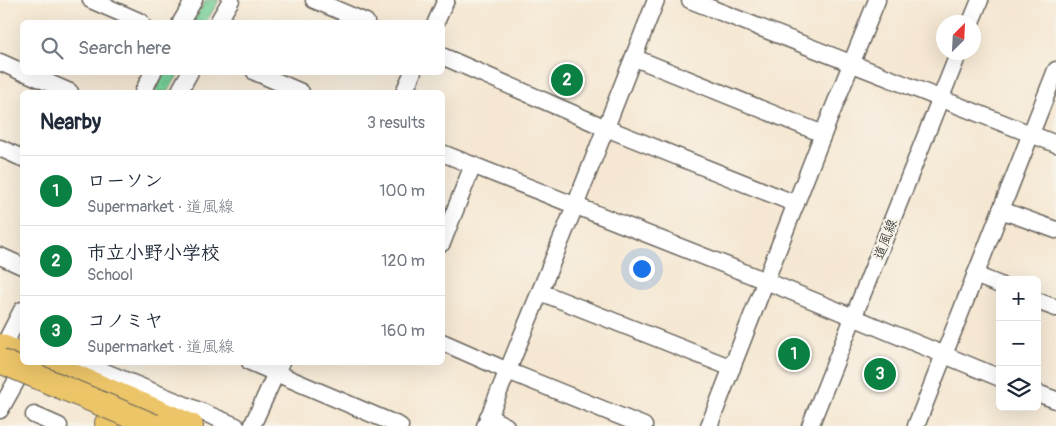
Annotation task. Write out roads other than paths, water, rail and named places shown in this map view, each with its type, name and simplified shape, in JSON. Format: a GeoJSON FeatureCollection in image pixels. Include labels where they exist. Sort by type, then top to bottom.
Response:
{"type":"FeatureCollection","features":[{"type":"Feature","properties":{"kind":"highway"},"geometry":{"type":"LineString","coordinates":[[5,352],[20,359]]}},
{"type":"Feature","properties":{"kind":"highway"},"geometry":{"type":"LineString","coordinates":[[31,365],[154,426]]}},
{"type":"Feature","properties":{"kind":"highway"},"geometry":{"type":"LineString","coordinates":[[47,365],[145,416],[190,426]]}},
{"type":"Feature","properties":{"kind":"highway"},"geometry":{"type":"LineString","coordinates":[[0,378],[112,425]]}},
{"type":"Feature","properties":{"kind":"street"},"geometry":{"type":"LineString","coordinates":[[91,0],[136,20]]}},
{"type":"Feature","properties":{"kind":"street"},"geometry":{"type":"LineString","coordinates":[[182,20],[194,0]]}},
{"type":"Feature","properties":{"kind":"street"},"geometry":{"type":"LineString","coordinates":[[219,20],[230,0]]}},
{"type":"Feature","properties":{"kind":"street"},"geometry":{"type":"LineString","coordinates":[[314,0],[361,20]]}},
{"type":"Feature","properties":{"kind":"street"},"geometry":{"type":"LineString","coordinates":[[437,20],[446,0]]}},
{"type":"Feature","properties":{"kind":"street"},"geometry":{"type":"LineString","coordinates":[[506,426],[487,422],[635,58],[656,0]]}},
{"type":"Feature","properties":{"kind":"street"},"geometry":{"type":"LineString","coordinates":[[690,0],[1056,144]]}},
{"type":"Feature","properties":{"kind":"street"},"geometry":{"type":"LineString","coordinates":[[709,426],[877,0]]}},
{"type":"Feature","properties":{"kind":"street"},"geometry":{"type":"LineString","coordinates":[[974,15],[980,0]]}},
{"type":"Feature","properties":{"kind":"street"},"geometry":{"type":"LineString","coordinates":[[445,57],[606,128],[796,204]]}},
{"type":"Feature","properties":{"kind":"street"},"geometry":{"type":"LineString","coordinates":[[635,58],[823,134]]}},
{"type":"Feature","properties":{"kind":"street","name":"道風線"},"geometry":{"type":"LineString","coordinates":[[810,426],[956,60]]}},
{"type":"Feature","properties":{"kind":"street"},"geometry":{"type":"LineString","coordinates":[[0,62],[20,71]]}},
{"type":"Feature","properties":{"kind":"street"},"geometry":{"type":"LineString","coordinates":[[916,426],[1056,70]]}},
{"type":"Feature","properties":{"kind":"street"},"geometry":{"type":"LineString","coordinates":[[30,75],[65,90]]}},
{"type":"Feature","properties":{"kind":"street"},"geometry":{"type":"LineString","coordinates":[[144,90],[152,75]]}},
{"type":"Feature","properties":{"kind":"street"},"geometry":{"type":"LineString","coordinates":[[180,90],[188,75]]}},
{"type":"Feature","properties":{"kind":"street"},"geometry":{"type":"LineString","coordinates":[[262,75],[296,90]]}},
{"type":"Feature","properties":{"kind":"street"},"geometry":{"type":"LineString","coordinates":[[405,90],[412,75]]}},
{"type":"Feature","properties":{"kind":"street"},"geometry":{"type":"LineString","coordinates":[[0,148],[20,157]]}},
{"type":"Feature","properties":{"kind":"street"},"geometry":{"type":"LineString","coordinates":[[445,154],[766,281],[996,376]]}},
{"type":"Feature","properties":{"kind":"street"},"geometry":{"type":"LineString","coordinates":[[445,236],[473,166]]}},
{"type":"Feature","properties":{"kind":"street"},"geometry":{"type":"LineString","coordinates":[[1002,210],[1056,230]]}},
{"type":"Feature","properties":{"kind":"street"},"geometry":{"type":"LineString","coordinates":[[0,256],[20,265]]}},
{"type":"Feature","properties":{"kind":"street"},"geometry":{"type":"LineString","coordinates":[[975,274],[996,283]]}},
{"type":"Feature","properties":{"kind":"street"},"geometry":{"type":"LineString","coordinates":[[540,292],[732,368]]}},
{"type":"Feature","properties":{"kind":"street"},"geometry":{"type":"LineString","coordinates":[[1041,302],[1056,308]]}},
{"type":"Feature","properties":{"kind":"street"},"geometry":{"type":"LineString","coordinates":[[5,352],[20,315]]}},
{"type":"Feature","properties":{"kind":"street"},"geometry":{"type":"LineString","coordinates":[[445,343],[644,426]]}},
{"type":"Feature","properties":{"kind":"street"},"geometry":{"type":"LineString","coordinates":[[0,410],[25,365]]}},
{"type":"Feature","properties":{"kind":"street"},"geometry":{"type":"LineString","coordinates":[[88,365],[236,426]]}},
{"type":"Feature","properties":{"kind":"street"},"geometry":{"type":"LineString","coordinates":[[264,365],[278,368],[400,426]]}},
{"type":"Feature","properties":{"kind":"street"},"geometry":{"type":"LineString","coordinates":[[252,426],[278,368]]}},
{"type":"Feature","properties":{"kind":"street"},"geometry":{"type":"LineString","coordinates":[[1041,394],[1056,400]]}},
{"type":"Feature","properties":{"kind":"street"},"geometry":{"type":"LineString","coordinates":[[34,415],[59,426]]}},
{"type":"Feature","properties":{"kind":"place","name":"市立小野小学校"},"geometry":{"type":"Point","coordinates":[567,80]}},
{"type":"Feature","properties":{"kind":"place","name":"ローソン"},"geometry":{"type":"Point","coordinates":[794,354]}},
{"type":"Feature","properties":{"kind":"place","name":"コノミヤ"},"geometry":{"type":"Point","coordinates":[880,374]}}]}
